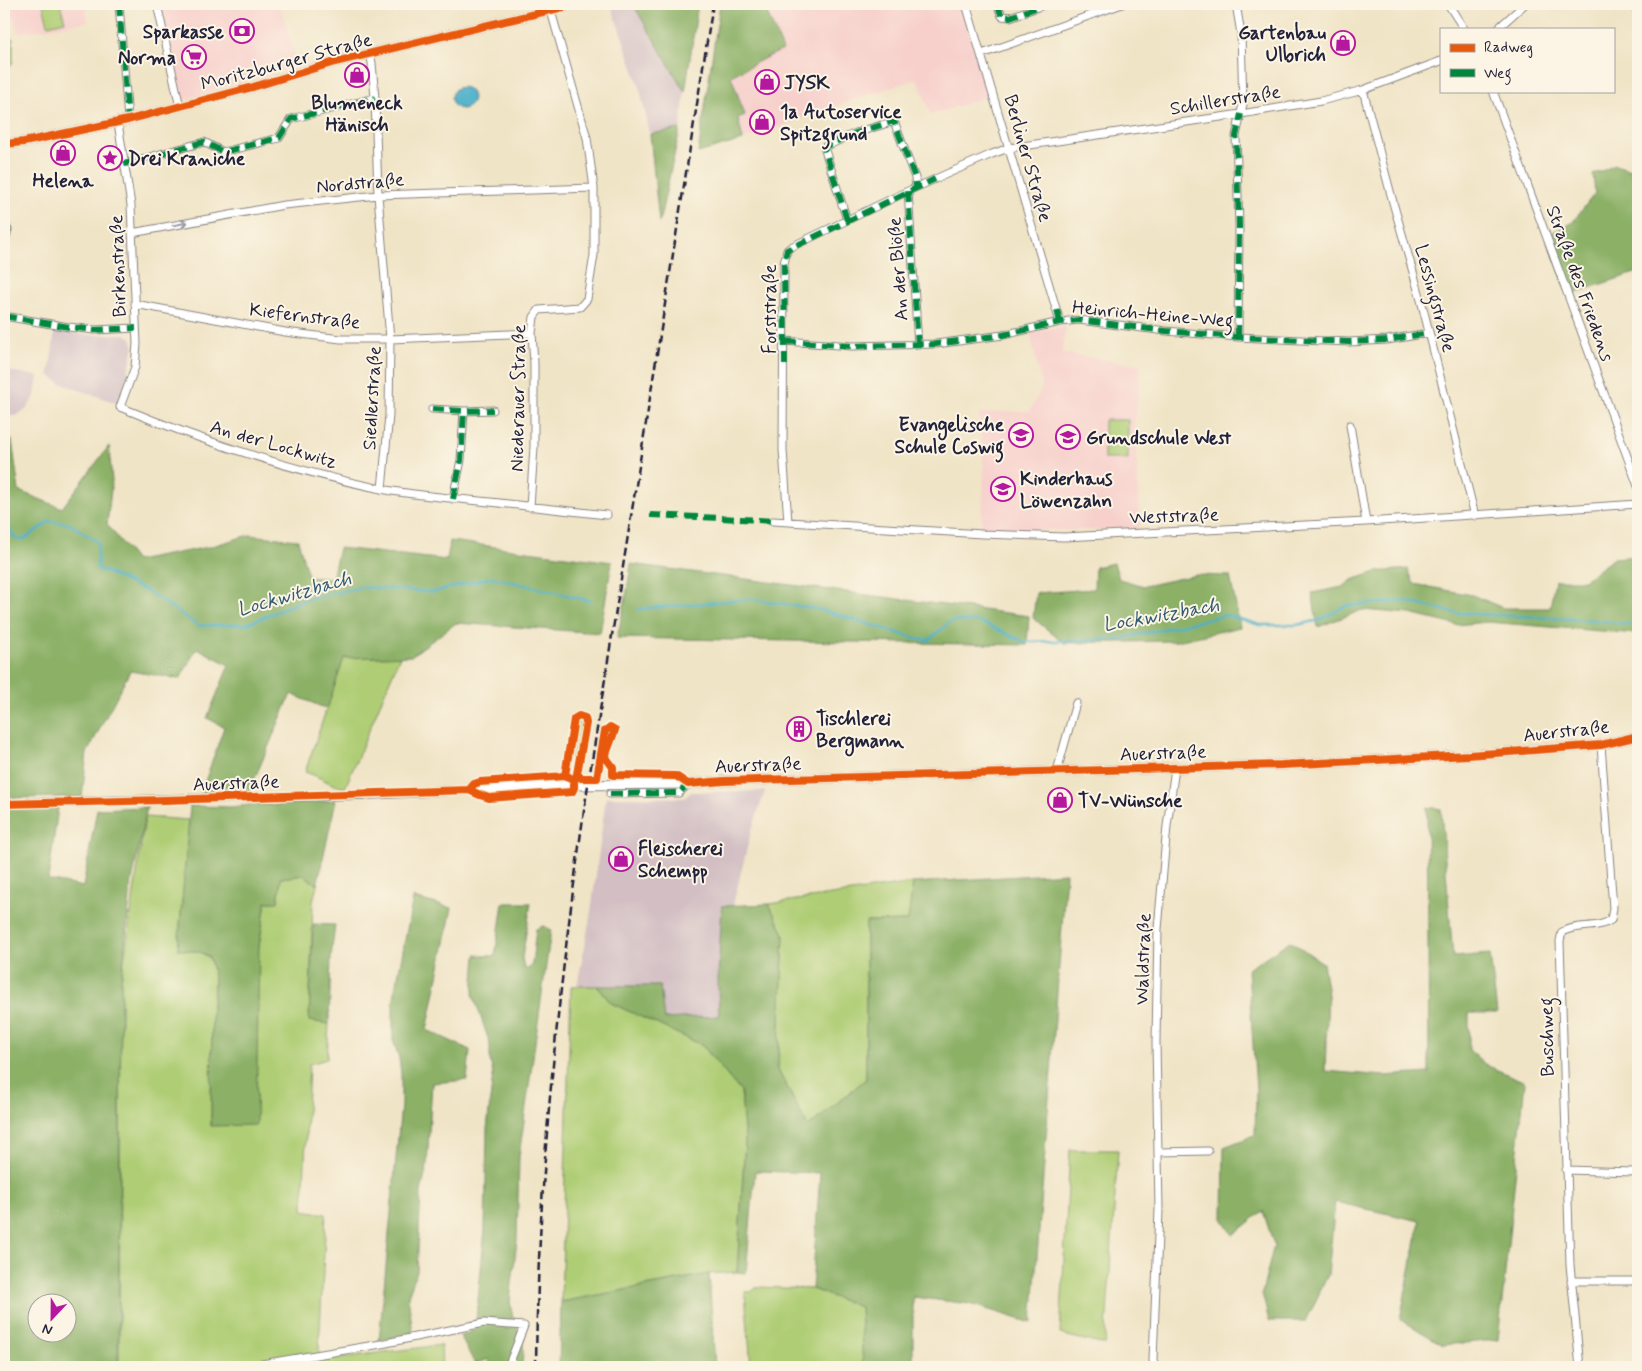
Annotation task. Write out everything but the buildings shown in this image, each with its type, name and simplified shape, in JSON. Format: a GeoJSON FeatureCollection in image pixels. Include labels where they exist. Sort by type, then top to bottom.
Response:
{"type":"FeatureCollection","features":[{"type":"Feature","properties":{"kind":"street"},"geometry":{"type":"LineString","coordinates":[[119,4],[128,120]]}},
{"type":"Feature","properties":{"kind":"street"},"geometry":{"type":"LineString","coordinates":[[157,4],[180,107]]}},
{"type":"Feature","properties":{"kind":"street","name":"Moritzburger Straße"},"geometry":{"type":"LineString","coordinates":[[4,144],[24,142],[118,123],[289,77],[335,62],[550,6],[576,4]]}},
{"type":"Feature","properties":{"kind":"street","name":"Berliner Straße"},"geometry":{"type":"LineString","coordinates":[[966,4],[1060,322]]}},
{"type":"Feature","properties":{"kind":"street"},"geometry":{"type":"LineString","coordinates":[[998,4],[1002,16],[1010,18],[1046,4]]}},
{"type":"Feature","properties":{"kind":"street"},"geometry":{"type":"LineString","coordinates":[[982,54],[1122,4]]}},
{"type":"Feature","properties":{"kind":"street"},"geometry":{"type":"LineString","coordinates":[[1236,4],[1241,34],[1243,104],[1236,136],[1239,226],[1238,337]]}},
{"type":"Feature","properties":{"kind":"street"},"geometry":{"type":"LineString","coordinates":[[1448,4],[1463,28]]}},
{"type":"Feature","properties":{"kind":"street"},"geometry":{"type":"LineString","coordinates":[[1498,28],[1525,4]]}},
{"type":"Feature","properties":{"kind":"street"},"geometry":{"type":"LineString","coordinates":[[1634,4],[1638,13]]}},
{"type":"Feature","properties":{"kind":"street","name":"Niederauer Straße"},"geometry":{"type":"LineString","coordinates":[[530,507],[534,446],[532,333],[534,317],[539,310],[580,307],[587,299],[594,255],[594,188],[586,138],[550,6]]}},
{"type":"Feature","properties":{"kind":"street","name":"Siedlerstraße"},"geometry":{"type":"LineString","coordinates":[[370,54],[375,98],[378,195],[390,339],[389,415],[382,489]]}},
{"type":"Feature","properties":{"kind":"street","name":"Schillerstraße"},"geometry":{"type":"LineString","coordinates":[[1009,148],[1321,101],[1363,90],[1440,61]]}},
{"type":"Feature","properties":{"kind":"street","name":"Lessingstraße"},"geometry":{"type":"LineString","coordinates":[[1363,90],[1429,333],[1475,516]]}},
{"type":"Feature","properties":{"kind":"street","name":"Straße des Friedens"},"geometry":{"type":"LineString","coordinates":[[1494,92],[1638,486]]}},
{"type":"Feature","properties":{"kind":"street"},"geometry":{"type":"LineString","coordinates":[[124,164],[204,142],[223,152],[278,138],[292,119],[375,98]]}},
{"type":"Feature","properties":{"kind":"street"},"geometry":{"type":"LineString","coordinates":[[847,220],[824,147],[856,133],[894,121],[915,178],[916,187]]}},
{"type":"Feature","properties":{"kind":"street","name":"Birkenstraße"},"geometry":{"type":"LineString","coordinates":[[118,123],[131,206],[137,344],[135,367],[120,407]]}},
{"type":"Feature","properties":{"kind":"street","name":"Forststraße"},"geometry":{"type":"LineString","coordinates":[[788,522],[783,450],[784,264],[787,250],[916,187],[1009,148]]}},
{"type":"Feature","properties":{"kind":"street","name":"Nordstraße"},"geometry":{"type":"LineString","coordinates":[[132,233],[284,205],[378,195],[594,188]]}},
{"type":"Feature","properties":{"kind":"street","name":"An der Blöße"},"geometry":{"type":"LineString","coordinates":[[908,191],[918,345]]}},
{"type":"Feature","properties":{"kind":"street"},"geometry":{"type":"LineString","coordinates":[[4,223],[8,230],[4,240]]}},
{"type":"Feature","properties":{"kind":"street"},"geometry":{"type":"LineString","coordinates":[[4,245],[4,253]]}},
{"type":"Feature","properties":{"kind":"street","name":"Kiefernstraße"},"geometry":{"type":"LineString","coordinates":[[135,304],[294,333],[341,339],[390,339],[532,333]]}},
{"type":"Feature","properties":{"kind":"street"},"geometry":{"type":"LineString","coordinates":[[4,316],[95,330],[136,328]]}},
{"type":"Feature","properties":{"kind":"street","name":"Heinrich-Heine-Weg"},"geometry":{"type":"LineString","coordinates":[[785,341],[852,346],[961,342],[995,337],[1060,322],[1079,320],[1238,337],[1363,342],[1397,339],[1429,333]]}},
{"type":"Feature","properties":{"kind":"street","name":"An der Lockwitz"},"geometry":{"type":"LineString","coordinates":[[120,407],[199,438],[244,453],[309,472],[382,489],[453,499],[607,515]]}},
{"type":"Feature","properties":{"kind":"street"},"geometry":{"type":"LineString","coordinates":[[432,409],[492,410]]}},
{"type":"Feature","properties":{"kind":"street"},"geometry":{"type":"LineString","coordinates":[[453,499],[461,460],[464,411]]}},
{"type":"Feature","properties":{"kind":"street"},"geometry":{"type":"LineString","coordinates":[[1350,425],[1366,522]]}},
{"type":"Feature","properties":{"kind":"street","name":"Weststraße"},"geometry":{"type":"LineString","coordinates":[[773,521],[833,526],[1064,537],[1475,516],[1638,504]]}},
{"type":"Feature","properties":{"kind":"street"},"geometry":{"type":"LineString","coordinates":[[1057,771],[1076,703]]}},
{"type":"Feature","properties":{"kind":"street","name":"Auerstraße"},"geometry":{"type":"LineString","coordinates":[[4,804],[376,794],[569,785],[688,784],[724,781],[1282,765],[1600,745],[1638,736]]}},
{"type":"Feature","properties":{"kind":"street","name":"Buschweg"},"geometry":{"type":"LineString","coordinates":[[1580,1367],[1571,1280],[1560,941],[1562,932],[1568,928],[1603,925],[1611,920],[1613,908],[1600,745]]}},
{"type":"Feature","properties":{"kind":"street","name":"Waldstraße"},"geometry":{"type":"LineString","coordinates":[[1158,1367],[1154,1365],[1153,1360],[1159,1210],[1156,1042],[1158,929],[1167,826],[1175,768]]}},
{"type":"Feature","properties":{"kind":"street"},"geometry":{"type":"LineString","coordinates":[[610,794],[679,793],[688,784]]}},
{"type":"Feature","properties":{"kind":"street"},"geometry":{"type":"LineString","coordinates":[[1159,1152],[1208,1151]]}},
{"type":"Feature","properties":{"kind":"street"},"geometry":{"type":"LineString","coordinates":[[1566,1170],[1634,1172]]}},
{"type":"Feature","properties":{"kind":"street"},"geometry":{"type":"LineString","coordinates":[[1571,1280],[1631,1281]]}},
{"type":"Feature","properties":{"kind":"street"},"geometry":{"type":"LineString","coordinates":[[244,1367],[381,1344],[484,1323],[524,1326],[508,1367]]}},
{"type":"Feature","properties":{"kind":"shaded area"},"geometry":{"type":"Polygon","coordinates":[[[10,4],[86,4],[88,22],[18,33],[10,4]]]}},
{"type":"Feature","properties":{"kind":"shaded area"},"geometry":{"type":"Polygon","coordinates":[[[160,4],[280,4],[298,65],[183,100],[160,4]]]}},
{"type":"Feature","properties":{"kind":"shaded area"},"geometry":{"type":"Polygon","coordinates":[[[633,4],[685,92],[680,129],[650,134],[639,85],[611,5],[633,4]]]}},
{"type":"Feature","properties":{"kind":"shaded area"},"geometry":{"type":"Polygon","coordinates":[[[774,4],[960,4],[989,96],[931,115],[917,79],[861,97],[743,140],[738,118],[744,115],[731,76],[783,50],[766,7],[774,4]]]}},
{"type":"Feature","properties":{"kind":"shaded area"},"geometry":{"type":"Polygon","coordinates":[[[1066,326],[1062,353],[1141,365],[1135,424],[1140,530],[981,530],[984,473],[979,413],[1030,411],[1042,387],[1030,333],[1066,326]]]}},
{"type":"Feature","properties":{"kind":"shaded area"},"geometry":{"type":"Polygon","coordinates":[[[55,330],[88,335],[124,334],[131,338],[134,347],[125,386],[117,403],[62,384],[49,375],[55,330]]]}},
{"type":"Feature","properties":{"kind":"shaded area"},"geometry":{"type":"Polygon","coordinates":[[[4,370],[38,376],[35,396],[26,410],[15,416],[4,414],[4,370]]]}},
{"type":"Feature","properties":{"kind":"shaded area"},"geometry":{"type":"Polygon","coordinates":[[[765,791],[751,832],[733,905],[723,906],[718,978],[719,1016],[664,1019],[660,987],[577,986],[591,912],[606,797],[684,798],[691,792],[765,791]]]}},
{"type":"Feature","properties":{"kind":"green space"},"geometry":{"type":"Polygon","coordinates":[[[43,4],[60,4],[65,21],[48,25],[43,4]]]}},
{"type":"Feature","properties":{"kind":"green space"},"geometry":{"type":"Polygon","coordinates":[[[633,4],[698,4],[685,92],[633,4]]]}},
{"type":"Feature","properties":{"kind":"green space"},"geometry":{"type":"Polygon","coordinates":[[[720,4],[763,4],[783,50],[731,76],[745,115],[738,118],[743,140],[698,153],[720,4]]]}},
{"type":"Feature","properties":{"kind":"green space"},"geometry":{"type":"Polygon","coordinates":[[[4,37],[13,39],[13,62],[4,75],[4,37]]]}},
{"type":"Feature","properties":{"kind":"green space"},"geometry":{"type":"Polygon","coordinates":[[[680,129],[659,223],[650,134],[680,129]]]}},
{"type":"Feature","properties":{"kind":"green space"},"geometry":{"type":"Polygon","coordinates":[[[1615,165],[1638,172],[1638,272],[1568,295],[1547,235],[1572,223],[1595,193],[1593,175],[1615,165]]]}},
{"type":"Feature","properties":{"kind":"green space"},"geometry":{"type":"Polygon","coordinates":[[[1104,420],[1128,420],[1128,459],[1104,459],[1104,420]]]}},
{"type":"Feature","properties":{"kind":"green space"},"geometry":{"type":"Polygon","coordinates":[[[4,436],[12,440],[19,491],[62,508],[109,446],[112,481],[107,524],[136,561],[209,547],[249,535],[298,540],[308,576],[332,578],[339,548],[447,560],[450,541],[612,562],[600,633],[456,623],[411,656],[344,658],[327,709],[291,694],[248,794],[201,793],[224,727],[207,718],[229,665],[197,648],[180,679],[130,671],[87,753],[82,797],[4,798],[4,436]]]}},
{"type":"Feature","properties":{"kind":"green space"},"geometry":{"type":"Polygon","coordinates":[[[1638,556],[1638,634],[1487,622],[1456,625],[1410,614],[1362,610],[1318,627],[1312,593],[1343,587],[1352,580],[1376,572],[1408,569],[1414,584],[1472,595],[1503,608],[1550,608],[1555,580],[1584,580],[1614,558],[1638,556]]]}},
{"type":"Feature","properties":{"kind":"green space"},"geometry":{"type":"Polygon","coordinates":[[[1114,563],[1119,579],[1144,586],[1196,575],[1230,576],[1240,627],[1177,641],[1064,643],[1033,618],[1036,593],[1094,589],[1095,567],[1114,563]]]}},
{"type":"Feature","properties":{"kind":"green space"},"geometry":{"type":"Polygon","coordinates":[[[631,564],[1029,616],[1027,645],[617,638],[631,564]]]}},
{"type":"Feature","properties":{"kind":"green space"},"geometry":{"type":"Polygon","coordinates":[[[400,656],[345,788],[305,772],[344,658],[400,656]]]}},
{"type":"Feature","properties":{"kind":"green space"},"geometry":{"type":"Polygon","coordinates":[[[580,718],[584,721],[578,760],[570,759],[576,721],[580,718]]]}},
{"type":"Feature","properties":{"kind":"green space"},"geometry":{"type":"Polygon","coordinates":[[[336,800],[317,885],[304,875],[281,878],[278,902],[266,902],[259,946],[256,1125],[211,1126],[212,1003],[214,985],[212,969],[209,957],[200,952],[178,949],[190,806],[230,807],[336,800]]]}},
{"type":"Feature","properties":{"kind":"green space"},"geometry":{"type":"Polygon","coordinates":[[[147,807],[131,886],[121,982],[118,1367],[4,1367],[4,808],[58,808],[48,880],[83,887],[97,809],[147,807]]]}},
{"type":"Feature","properties":{"kind":"green space"},"geometry":{"type":"Polygon","coordinates":[[[1427,807],[1441,809],[1453,957],[1490,954],[1497,1013],[1469,1013],[1469,1050],[1486,1065],[1525,1082],[1498,1340],[1443,1345],[1400,1319],[1420,1221],[1335,1202],[1328,1275],[1306,1321],[1269,1321],[1262,1293],[1274,1245],[1263,1211],[1233,1235],[1223,1220],[1224,1147],[1255,1135],[1256,1090],[1248,969],[1290,941],[1323,963],[1328,995],[1325,1071],[1384,1076],[1429,1073],[1427,807]]]}},
{"type":"Feature","properties":{"kind":"green space"},"geometry":{"type":"Polygon","coordinates":[[[145,817],[189,820],[178,949],[200,952],[209,957],[212,969],[214,985],[212,1003],[211,1126],[259,946],[266,902],[278,901],[281,878],[304,875],[317,885],[313,901],[309,1021],[329,1024],[327,1059],[309,1064],[303,1210],[326,1214],[319,1349],[321,1360],[441,1345],[442,1367],[119,1367],[121,981],[145,817]]]}},
{"type":"Feature","properties":{"kind":"green space"},"geometry":{"type":"Polygon","coordinates":[[[1066,873],[1032,1323],[970,1304],[913,1297],[913,1367],[863,1367],[860,1307],[812,1289],[820,1173],[755,1171],[746,1273],[737,1272],[745,1142],[741,1092],[702,1045],[611,1003],[597,986],[660,986],[664,1019],[719,1016],[718,978],[722,906],[769,904],[784,934],[778,1070],[808,1127],[866,1079],[866,922],[908,921],[913,883],[1066,873]]]}},
{"type":"Feature","properties":{"kind":"green space"},"geometry":{"type":"Polygon","coordinates":[[[913,883],[908,921],[866,922],[866,1079],[808,1127],[778,1070],[784,934],[769,904],[913,883]]]}},
{"type":"Feature","properties":{"kind":"green space"},"geometry":{"type":"Polygon","coordinates":[[[413,898],[452,908],[427,1030],[470,1050],[467,1080],[432,1083],[427,1166],[421,1192],[417,1271],[408,1296],[413,1333],[379,1341],[401,1105],[401,1073],[399,1058],[393,1040],[393,1003],[413,898]]]}},
{"type":"Feature","properties":{"kind":"green space"},"geometry":{"type":"Polygon","coordinates":[[[503,903],[531,903],[522,958],[524,968],[528,969],[532,964],[536,929],[543,926],[551,930],[519,1156],[517,1240],[510,1301],[514,1324],[524,1337],[522,1367],[488,1367],[489,1359],[475,1364],[460,1336],[475,1330],[485,1229],[487,1129],[493,1074],[490,1060],[490,1044],[473,994],[476,955],[495,956],[503,903]]]}},
{"type":"Feature","properties":{"kind":"green space"},"geometry":{"type":"Polygon","coordinates":[[[313,924],[335,925],[331,957],[329,1024],[309,1021],[313,924]]]}},
{"type":"Feature","properties":{"kind":"green space"},"geometry":{"type":"Polygon","coordinates":[[[571,986],[597,986],[611,1003],[702,1045],[741,1092],[745,1142],[737,1272],[708,1274],[561,1302],[571,986]]]}},
{"type":"Feature","properties":{"kind":"green space"},"geometry":{"type":"Polygon","coordinates":[[[1070,1150],[1118,1150],[1105,1345],[1060,1334],[1070,1150]]]}},
{"type":"Feature","properties":{"kind":"green space"},"geometry":{"type":"Polygon","coordinates":[[[709,1274],[715,1367],[559,1367],[561,1302],[709,1274]]]}},
{"type":"Feature","properties":{"kind":"green space"},"geometry":{"type":"Polygon","coordinates":[[[757,1287],[812,1289],[860,1307],[863,1367],[751,1367],[745,1292],[751,1292],[757,1287]]]}},
{"type":"Feature","properties":{"kind":"water"},"geometry":{"type":"Polygon","coordinates":[[[462,87],[472,94],[473,98],[466,108],[462,109],[452,102],[451,98],[458,88],[462,87]]]}},
{"type":"Feature","properties":{"kind":"waterway","name":"Lockwitzbach"},"geometry":{"type":"LineString","coordinates":[[4,521],[16,539],[23,540],[50,521],[70,524],[98,542],[97,568],[147,591],[199,626],[247,624],[304,600],[361,587],[433,592],[492,577],[591,601]]}},
{"type":"Feature","properties":{"kind":"waterway","name":"Lockwitzbach"},"geometry":{"type":"LineString","coordinates":[[638,609],[750,599],[818,609],[918,639],[929,640],[951,621],[980,622],[1025,642],[1119,639],[1226,615],[1260,625],[1297,625],[1320,620],[1346,606],[1404,601],[1456,613],[1591,620],[1638,625]]}},
{"type":"Feature","properties":{"kind":"railway"},"geometry":{"type":"LineString","coordinates":[[536,1367],[545,1155],[558,1015],[575,874],[713,4]]}},
{"type":"Feature","properties":{"kind":"marked path"},"geometry":{"type":"LineString","coordinates":[[119,4],[128,120]]}},
{"type":"Feature","properties":{"kind":"marked path"},"geometry":{"type":"LineString","coordinates":[[997,4],[1002,16],[1010,17],[1046,4]]}},
{"type":"Feature","properties":{"kind":"marked path"},"geometry":{"type":"LineString","coordinates":[[124,164],[204,142],[223,152],[279,138],[291,119],[375,98]]}},
{"type":"Feature","properties":{"kind":"marked path"},"geometry":{"type":"LineString","coordinates":[[1238,337],[1239,226],[1236,136],[1241,114]]}},
{"type":"Feature","properties":{"kind":"marked path"},"geometry":{"type":"LineString","coordinates":[[847,220],[824,147],[856,133],[894,121],[915,178],[916,187]]}},
{"type":"Feature","properties":{"kind":"marked path"},"geometry":{"type":"LineString","coordinates":[[785,365],[784,264],[787,250],[935,179]]}},
{"type":"Feature","properties":{"kind":"marked path"},"geometry":{"type":"LineString","coordinates":[[908,191],[918,345]]}},
{"type":"Feature","properties":{"kind":"marked path"},"geometry":{"type":"LineString","coordinates":[[4,223],[8,230],[4,240]]}},
{"type":"Feature","properties":{"kind":"marked path"},"geometry":{"type":"LineString","coordinates":[[4,245],[4,253]]}},
{"type":"Feature","properties":{"kind":"marked path"},"geometry":{"type":"LineString","coordinates":[[1057,310],[1060,322]]}},
{"type":"Feature","properties":{"kind":"marked path"},"geometry":{"type":"LineString","coordinates":[[4,316],[95,330],[136,328]]}},
{"type":"Feature","properties":{"kind":"marked path"},"geometry":{"type":"LineString","coordinates":[[785,341],[852,346],[936,344],[1003,335],[1060,322],[1079,320],[1166,331],[1238,337],[1349,342],[1387,340],[1429,333]]}},
{"type":"Feature","properties":{"kind":"marked path"},"geometry":{"type":"LineString","coordinates":[[432,409],[493,410]]}},
{"type":"Feature","properties":{"kind":"marked path"},"geometry":{"type":"LineString","coordinates":[[453,499],[461,460],[464,411]]}},
{"type":"Feature","properties":{"kind":"marked path"},"geometry":{"type":"LineString","coordinates":[[650,515],[773,521]]}},
{"type":"Feature","properties":{"kind":"marked path"},"geometry":{"type":"LineString","coordinates":[[610,794],[679,793],[688,784]]}},
{"type":"Feature","properties":{"kind":"cycle path"},"geometry":{"type":"LineString","coordinates":[[4,144],[24,142],[128,120],[253,87],[335,62],[576,4]]}},
{"type":"Feature","properties":{"kind":"cycle path"},"geometry":{"type":"LineString","coordinates":[[565,776],[574,719],[579,716],[585,718],[586,723],[577,774],[581,778],[597,778],[605,731],[610,727],[615,730],[606,754],[613,767],[613,775],[676,776],[688,784],[724,781],[1282,765],[1469,755],[1601,745],[1638,736]]}},
{"type":"Feature","properties":{"kind":"cycle path"},"geometry":{"type":"LineString","coordinates":[[565,776],[574,780],[572,792],[489,798],[469,790],[474,784],[480,782],[565,776]]}},
{"type":"Feature","properties":{"kind":"cycle path"},"geometry":{"type":"LineString","coordinates":[[4,804],[469,790]]}},
{"type":"Feature","properties":{"kind":"place","name":"Sparkasse"},"geometry":{"type":"Point","coordinates":[242,31]}},
{"type":"Feature","properties":{"kind":"place","name":"Gartenbau Ulbrich"},"geometry":{"type":"Point","coordinates":[1343,43]}},
{"type":"Feature","properties":{"kind":"place","name":"Norma"},"geometry":{"type":"Point","coordinates":[194,57]}},
{"type":"Feature","properties":{"kind":"place","name":"Blumeneck Hänisch"},"geometry":{"type":"Point","coordinates":[357,75]}},
{"type":"Feature","properties":{"kind":"place","name":"JYSK"},"geometry":{"type":"Point","coordinates":[767,82]}},
{"type":"Feature","properties":{"kind":"place","name":"1a Autoservice Spitzgrund"},"geometry":{"type":"Point","coordinates":[762,122]}},
{"type":"Feature","properties":{"kind":"place","name":"Helena"},"geometry":{"type":"Point","coordinates":[63,153]}},
{"type":"Feature","properties":{"kind":"place","name":"Drei Kraniche"},"geometry":{"type":"Point","coordinates":[110,158]}},
{"type":"Feature","properties":{"kind":"place","name":"Evangelische Schule Coswig"},"geometry":{"type":"Point","coordinates":[1021,435]}},
{"type":"Feature","properties":{"kind":"place","name":"Grundschule West"},"geometry":{"type":"Point","coordinates":[1068,437]}},
{"type":"Feature","properties":{"kind":"place","name":"Kinderhaus Löwenzahn"},"geometry":{"type":"Point","coordinates":[1003,489]}},
{"type":"Feature","properties":{"kind":"place","name":"Tischlerei Bergmann"},"geometry":{"type":"Point","coordinates":[799,729]}},
{"type":"Feature","properties":{"kind":"place","name":"TV-Wünsche"},"geometry":{"type":"Point","coordinates":[1060,800]}},
{"type":"Feature","properties":{"kind":"place","name":"Fleischerei Schempp"},"geometry":{"type":"Point","coordinates":[621,859]}}]}
